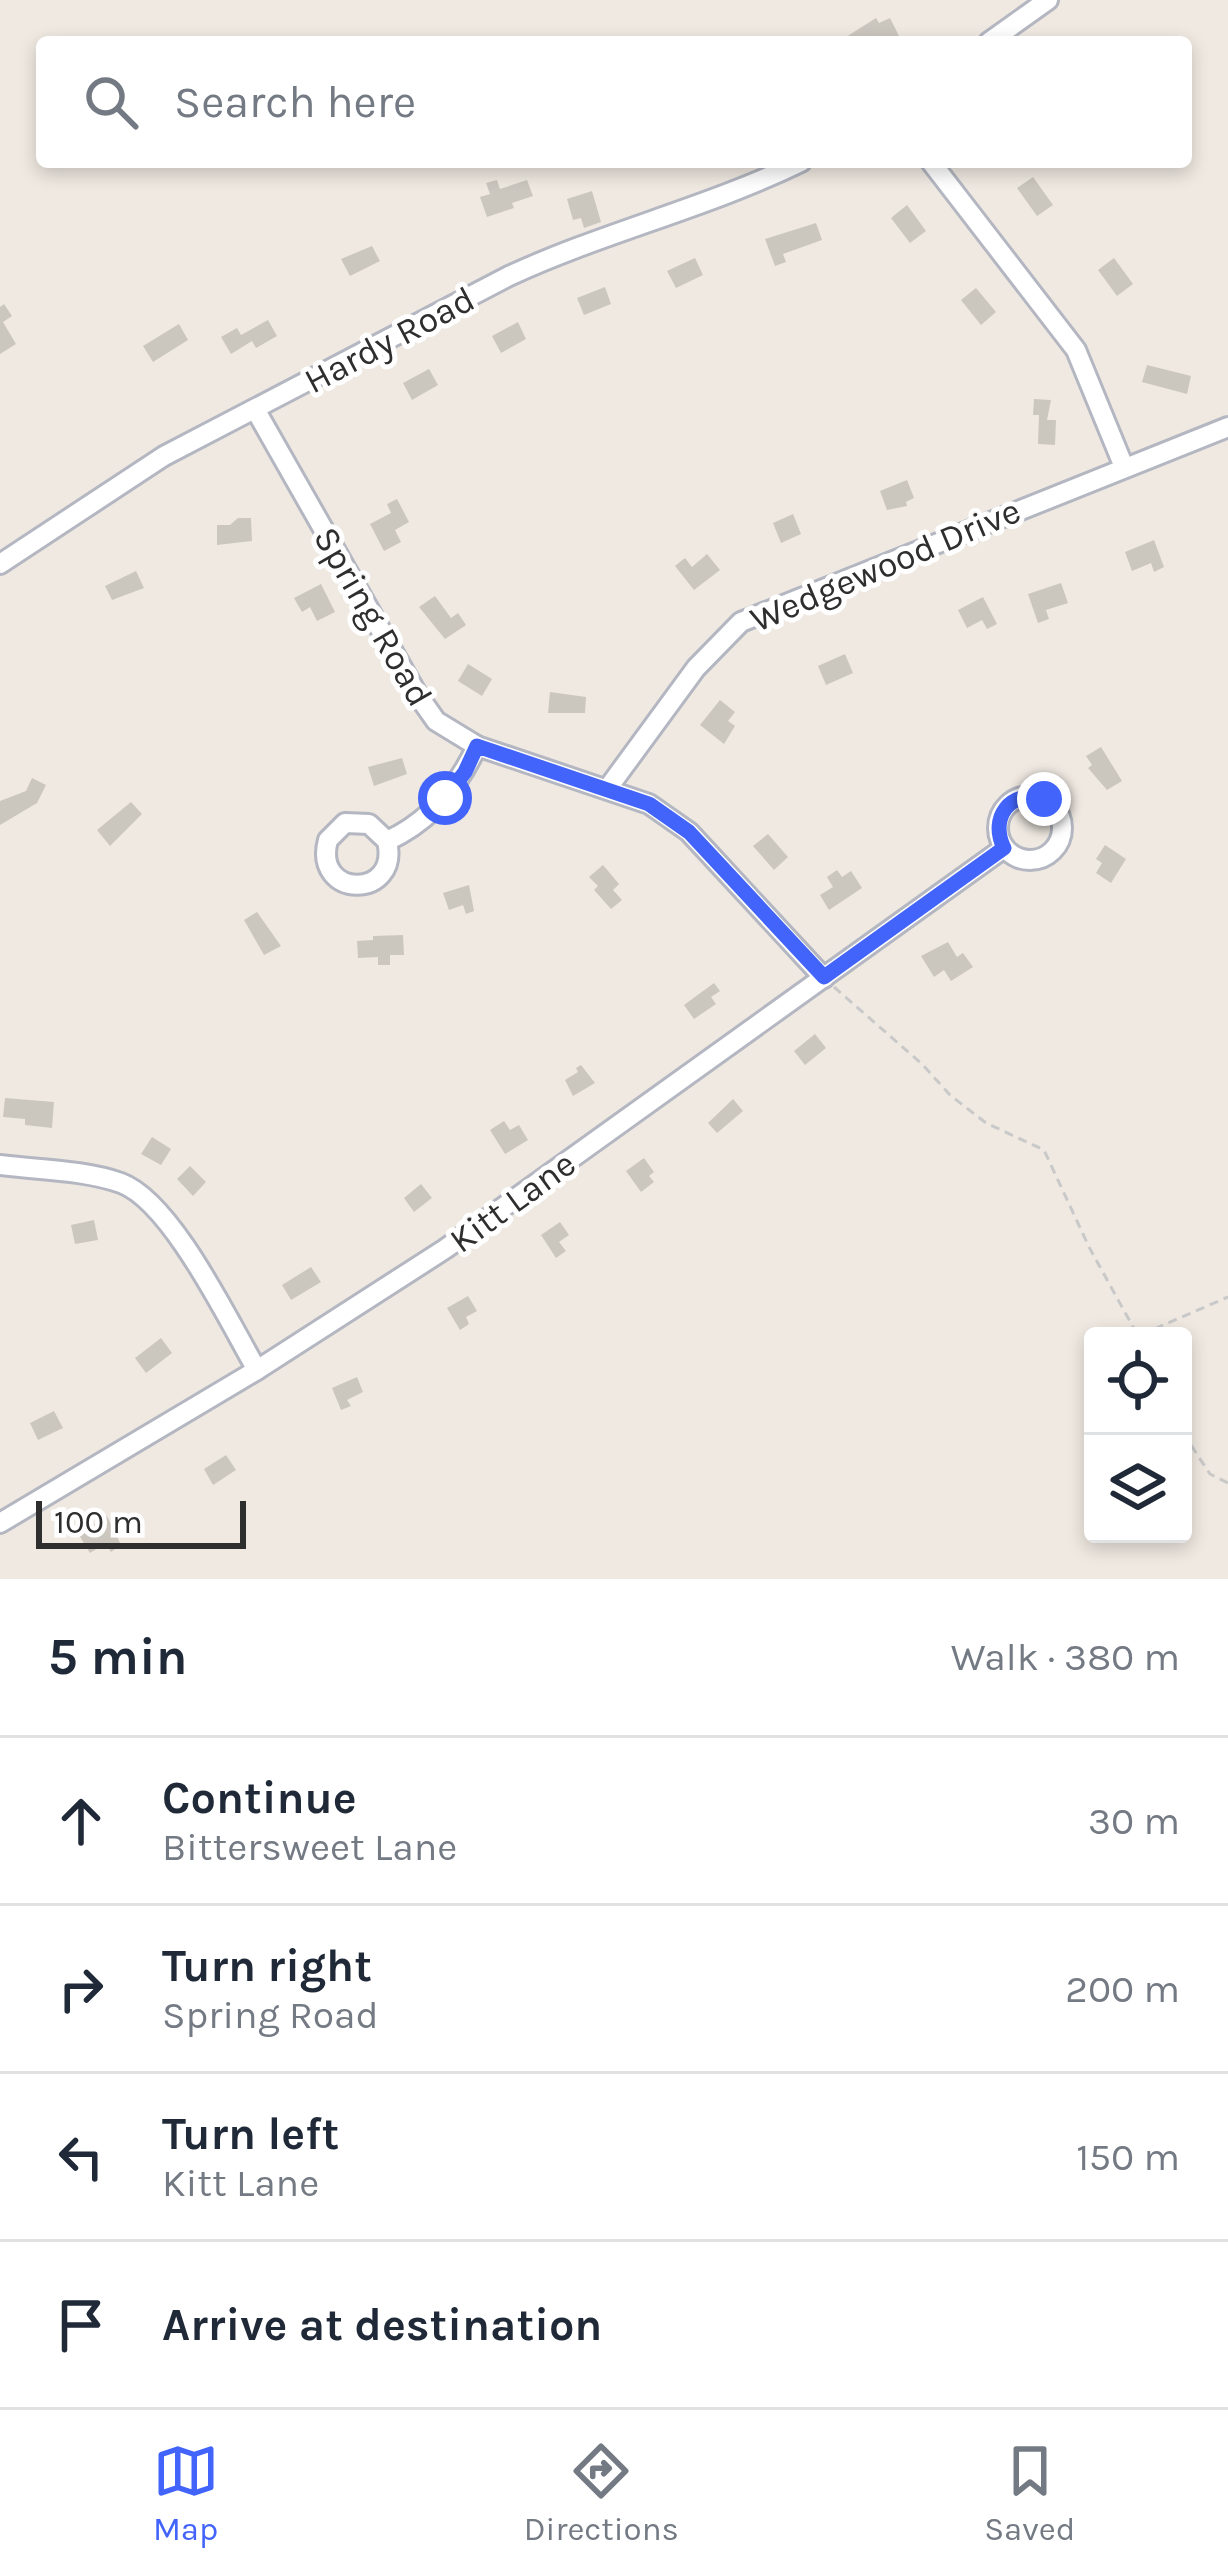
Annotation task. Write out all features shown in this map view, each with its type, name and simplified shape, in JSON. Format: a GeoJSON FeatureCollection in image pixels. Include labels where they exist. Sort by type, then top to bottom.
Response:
{"type":"FeatureCollection","features":[{"type":"Feature","properties":{"kind":"street"},"geometry":{"type":"LineString","coordinates":[[997,36],[1048,0]]}},
{"type":"Feature","properties":{"kind":"street","name":"Hardy Road"},"geometry":{"type":"LineString","coordinates":[[0,564],[122,482],[528,267],[568,249],[676,215],[787,168]]}},
{"type":"Feature","properties":{"kind":"street"},"geometry":{"type":"LineString","coordinates":[[936,168],[1076,350],[1124,466]]}},
{"type":"Feature","properties":{"kind":"street","name":"Spring Road"},"geometry":{"type":"LineString","coordinates":[[255,409],[425,708],[450,732],[477,746],[649,804],[689,832],[824,977]]}},
{"type":"Feature","properties":{"kind":"street","name":"Wedgewood Drive"},"geometry":{"type":"LineString","coordinates":[[608,788],[706,656],[741,622],[1228,428]]}},
{"type":"Feature","properties":{"kind":"street"},"geometry":{"type":"LineString","coordinates":[[386,841],[453,790],[477,746]]}},
{"type":"Feature","properties":{"kind":"street","name":"Kitt Lane"},"geometry":{"type":"LineString","coordinates":[[0,1523],[257,1370],[445,1250],[1004,848]]}},
{"type":"Feature","properties":{"kind":"street"},"geometry":{"type":"LineString","coordinates":[[0,1166],[89,1176],[134,1190],[172,1228],[257,1370]]}},
{"type":"Feature","properties":{"kind":"path"},"geometry":{"type":"LineString","coordinates":[[824,977],[922,1064],[950,1096],[986,1123],[1044,1150],[1138,1336],[1228,1297]]}},
{"type":"Feature","properties":{"kind":"path"},"geometry":{"type":"LineString","coordinates":[[1184,1435],[1210,1474],[1228,1483]]}},
{"type":"Feature","properties":{"kind":"building"},"geometry":{"type":"Polygon","coordinates":[[[876,18],[879,23],[890,18],[899,36],[848,36],[876,18]]]}},
{"type":"Feature","properties":{"kind":"building"},"geometry":{"type":"Polygon","coordinates":[[[1033,177],[1053,205],[1037,216],[1017,188],[1033,177]]]}},
{"type":"Feature","properties":{"kind":"building"},"geometry":{"type":"Polygon","coordinates":[[[497,180],[500,189],[527,180],[533,196],[487,217],[480,197],[490,194],[486,183],[497,180]]]}},
{"type":"Feature","properties":{"kind":"building"},"geometry":{"type":"Polygon","coordinates":[[[592,191],[601,222],[584,228],[581,218],[573,220],[567,199],[592,191]]]}},
{"type":"Feature","properties":{"kind":"building"},"geometry":{"type":"Polygon","coordinates":[[[907,205],[926,231],[910,243],[891,218],[907,205]]]}},
{"type":"Feature","properties":{"kind":"building"},"geometry":{"type":"Polygon","coordinates":[[[816,223],[822,240],[783,254],[786,262],[775,266],[765,239],[816,223]]]}},
{"type":"Feature","properties":{"kind":"building"},"geometry":{"type":"Polygon","coordinates":[[[372,246],[380,261],[350,276],[341,259],[372,246]]]}},
{"type":"Feature","properties":{"kind":"building"},"geometry":{"type":"Polygon","coordinates":[[[695,258],[703,275],[676,288],[667,271],[695,258]]]}},
{"type":"Feature","properties":{"kind":"building"},"geometry":{"type":"Polygon","coordinates":[[[1114,258],[1133,284],[1117,296],[1098,270],[1114,258]]]}},
{"type":"Feature","properties":{"kind":"building"},"geometry":{"type":"Polygon","coordinates":[[[605,287],[611,304],[584,315],[577,298],[605,287]]]}},
{"type":"Feature","properties":{"kind":"building"},"geometry":{"type":"Polygon","coordinates":[[[976,288],[996,312],[981,325],[961,300],[976,288]]]}},
{"type":"Feature","properties":{"kind":"building"},"geometry":{"type":"Polygon","coordinates":[[[4,304],[12,316],[3,322],[16,344],[0,354],[0,307],[4,304]]]}},
{"type":"Feature","properties":{"kind":"building"},"geometry":{"type":"Polygon","coordinates":[[[268,320],[277,336],[256,348],[252,341],[231,354],[221,337],[237,328],[241,335],[268,320]]]}},
{"type":"Feature","properties":{"kind":"building"},"geometry":{"type":"Polygon","coordinates":[[[518,322],[526,339],[501,353],[492,336],[518,322]]]}},
{"type":"Feature","properties":{"kind":"building"},"geometry":{"type":"Polygon","coordinates":[[[179,324],[188,340],[153,362],[143,346],[179,324]]]}},
{"type":"Feature","properties":{"kind":"building"},"geometry":{"type":"Polygon","coordinates":[[[1147,365],[1191,376],[1187,394],[1142,382],[1147,365]]]}},
{"type":"Feature","properties":{"kind":"building"},"geometry":{"type":"Polygon","coordinates":[[[429,369],[438,385],[412,400],[403,383],[429,369]]]}},
{"type":"Feature","properties":{"kind":"building"},"geometry":{"type":"Polygon","coordinates":[[[1034,399],[1051,400],[1047,420],[1056,420],[1055,445],[1038,444],[1034,399]]]}},
{"type":"Feature","properties":{"kind":"building"},"geometry":{"type":"Polygon","coordinates":[[[907,480],[914,498],[907,506],[887,510],[880,491],[907,480]]]}},
{"type":"Feature","properties":{"kind":"building"},"geometry":{"type":"Polygon","coordinates":[[[397,499],[409,522],[395,530],[401,542],[384,551],[370,524],[391,513],[387,504],[397,499]]]}},
{"type":"Feature","properties":{"kind":"building"},"geometry":{"type":"Polygon","coordinates":[[[793,514],[801,534],[781,543],[773,523],[793,514]]]}},
{"type":"Feature","properties":{"kind":"building"},"geometry":{"type":"Polygon","coordinates":[[[238,518],[251,518],[252,541],[217,545],[217,525],[230,525],[238,518]]]}},
{"type":"Feature","properties":{"kind":"building"},"geometry":{"type":"Polygon","coordinates":[[[1154,540],[1164,567],[1154,572],[1151,563],[1132,571],[1125,552],[1154,540]]]}},
{"type":"Feature","properties":{"kind":"building"},"geometry":{"type":"Polygon","coordinates":[[[707,554],[720,570],[694,590],[675,566],[685,558],[692,567],[707,554]]]}},
{"type":"Feature","properties":{"kind":"building"},"geometry":{"type":"Polygon","coordinates":[[[136,571],[144,588],[112,600],[105,586],[136,571]]]}},
{"type":"Feature","properties":{"kind":"building"},"geometry":{"type":"Polygon","coordinates":[[[1061,583],[1068,603],[1046,610],[1049,619],[1038,623],[1028,594],[1061,583]]]}},
{"type":"Feature","properties":{"kind":"building"},"geometry":{"type":"Polygon","coordinates":[[[321,584],[335,612],[317,621],[310,607],[302,612],[294,598],[321,584]]]}},
{"type":"Feature","properties":{"kind":"building"},"geometry":{"type":"Polygon","coordinates":[[[435,596],[451,618],[458,613],[466,625],[445,639],[419,607],[435,596]]]}},
{"type":"Feature","properties":{"kind":"building"},"geometry":{"type":"Polygon","coordinates":[[[983,597],[997,624],[987,629],[982,620],[967,628],[958,610],[983,597]]]}},
{"type":"Feature","properties":{"kind":"building"},"geometry":{"type":"Polygon","coordinates":[[[845,654],[853,673],[826,685],[818,666],[845,654]]]}},
{"type":"Feature","properties":{"kind":"building"},"geometry":{"type":"Polygon","coordinates":[[[468,664],[492,679],[482,696],[458,681],[468,664]]]}},
{"type":"Feature","properties":{"kind":"building"},"geometry":{"type":"Polygon","coordinates":[[[550,692],[586,697],[585,713],[548,713],[550,692]]]}},
{"type":"Feature","properties":{"kind":"building"},"geometry":{"type":"Polygon","coordinates":[[[720,700],[735,712],[728,721],[735,726],[724,744],[700,725],[720,700]]]}},
{"type":"Feature","properties":{"kind":"building"},"geometry":{"type":"Polygon","coordinates":[[[1101,747],[1122,781],[1107,790],[1088,768],[1092,765],[1086,756],[1101,747]]]}},
{"type":"Feature","properties":{"kind":"building"},"geometry":{"type":"Polygon","coordinates":[[[402,758],[407,774],[374,786],[368,767],[402,758]]]}},
{"type":"Feature","properties":{"kind":"building"},"geometry":{"type":"Polygon","coordinates":[[[32,778],[46,785],[37,803],[0,825],[0,801],[26,791],[32,778]]]}},
{"type":"Feature","properties":{"kind":"building"},"geometry":{"type":"Polygon","coordinates":[[[131,802],[142,814],[110,846],[97,830],[131,802]]]}},
{"type":"Feature","properties":{"kind":"building"},"geometry":{"type":"Polygon","coordinates":[[[768,834],[788,857],[774,870],[753,846],[768,834]]]}},
{"type":"Feature","properties":{"kind":"building"},"geometry":{"type":"Polygon","coordinates":[[[1105,845],[1126,859],[1111,883],[1096,873],[1102,863],[1096,859],[1105,845]]]}},
{"type":"Feature","properties":{"kind":"building"},"geometry":{"type":"Polygon","coordinates":[[[603,865],[619,884],[613,890],[622,900],[611,909],[589,877],[603,865]]]}},
{"type":"Feature","properties":{"kind":"building"},"geometry":{"type":"Polygon","coordinates":[[[837,870],[842,877],[851,871],[862,888],[829,910],[820,895],[833,887],[827,877],[837,870]]]}},
{"type":"Feature","properties":{"kind":"building"},"geometry":{"type":"Polygon","coordinates":[[[469,885],[474,911],[466,914],[463,905],[449,910],[443,893],[469,885]]]}},
{"type":"Feature","properties":{"kind":"building"},"geometry":{"type":"Polygon","coordinates":[[[257,912],[281,946],[264,955],[244,920],[257,912]]]}},
{"type":"Feature","properties":{"kind":"building"},"geometry":{"type":"Polygon","coordinates":[[[403,935],[404,955],[390,955],[390,965],[378,965],[378,957],[358,958],[357,941],[403,935]]]}},
{"type":"Feature","properties":{"kind":"building"},"geometry":{"type":"Polygon","coordinates":[[[948,942],[957,957],[963,953],[973,967],[951,981],[944,970],[934,977],[921,956],[948,942]]]}},
{"type":"Feature","properties":{"kind":"building"},"geometry":{"type":"Polygon","coordinates":[[[714,983],[720,991],[711,997],[716,1004],[694,1019],[684,1005],[714,983]]]}},
{"type":"Feature","properties":{"kind":"building"},"geometry":{"type":"Polygon","coordinates":[[[815,1034],[826,1048],[805,1065],[794,1051],[815,1034]]]}},
{"type":"Feature","properties":{"kind":"building"},"geometry":{"type":"Polygon","coordinates":[[[581,1065],[595,1083],[573,1096],[565,1080],[581,1065]]]}},
{"type":"Feature","properties":{"kind":"building"},"geometry":{"type":"Polygon","coordinates":[[[5,1098],[54,1102],[52,1128],[3,1117],[5,1098]]]}},
{"type":"Feature","properties":{"kind":"building"},"geometry":{"type":"Polygon","coordinates":[[[733,1099],[743,1111],[717,1133],[708,1123],[733,1099]]]}},
{"type":"Feature","properties":{"kind":"building"},"geometry":{"type":"Polygon","coordinates":[[[504,1121],[510,1130],[519,1125],[528,1140],[505,1154],[490,1130],[504,1121]]]}},
{"type":"Feature","properties":{"kind":"building"},"geometry":{"type":"Polygon","coordinates":[[[152,1137],[171,1149],[161,1165],[141,1154],[152,1137]]]}},
{"type":"Feature","properties":{"kind":"building"},"geometry":{"type":"Polygon","coordinates":[[[644,1158],[654,1172],[649,1176],[654,1182],[641,1192],[626,1171],[644,1158]]]}},
{"type":"Feature","properties":{"kind":"building"},"geometry":{"type":"Polygon","coordinates":[[[190,1166],[206,1182],[193,1196],[177,1179],[190,1166]]]}},
{"type":"Feature","properties":{"kind":"building"},"geometry":{"type":"Polygon","coordinates":[[[421,1184],[432,1198],[414,1212],[404,1198],[421,1184]]]}},
{"type":"Feature","properties":{"kind":"building"},"geometry":{"type":"Polygon","coordinates":[[[94,1220],[98,1240],[75,1244],[71,1225],[94,1220]]]}},
{"type":"Feature","properties":{"kind":"building"},"geometry":{"type":"Polygon","coordinates":[[[560,1222],[569,1235],[559,1242],[566,1251],[556,1258],[541,1235],[560,1222]]]}},
{"type":"Feature","properties":{"kind":"building"},"geometry":{"type":"Polygon","coordinates":[[[311,1267],[321,1282],[291,1300],[282,1285],[311,1267]]]}},
{"type":"Feature","properties":{"kind":"building"},"geometry":{"type":"Polygon","coordinates":[[[468,1296],[477,1311],[466,1317],[469,1324],[460,1330],[447,1308],[468,1296]]]}},
{"type":"Feature","properties":{"kind":"building"},"geometry":{"type":"Polygon","coordinates":[[[161,1338],[172,1353],[146,1373],[135,1358],[161,1338]]]}},
{"type":"Feature","properties":{"kind":"building"},"geometry":{"type":"Polygon","coordinates":[[[357,1377],[363,1392],[347,1400],[351,1406],[341,1410],[332,1388],[357,1377]]]}},
{"type":"Feature","properties":{"kind":"building"},"geometry":{"type":"Polygon","coordinates":[[[54,1411],[63,1428],[38,1440],[30,1423],[54,1411]]]}},
{"type":"Feature","properties":{"kind":"building"},"geometry":{"type":"Polygon","coordinates":[[[226,1455],[236,1470],[213,1485],[204,1469],[226,1455]]]}},
{"type":"Feature","properties":{"kind":"building"},"geometry":{"type":"Polygon","coordinates":[[[107,1516],[121,1545],[111,1552],[106,1543],[90,1553],[79,1535],[107,1516]]]}},
{"type":"Feature","properties":{"kind":"route"},"geometry":{"type":"LineString","coordinates":[[445,798],[477,746],[635,797],[689,832],[824,977],[1004,848],[999,838],[1000,817],[1013,800],[1023,796],[1044,799]]}}]}
